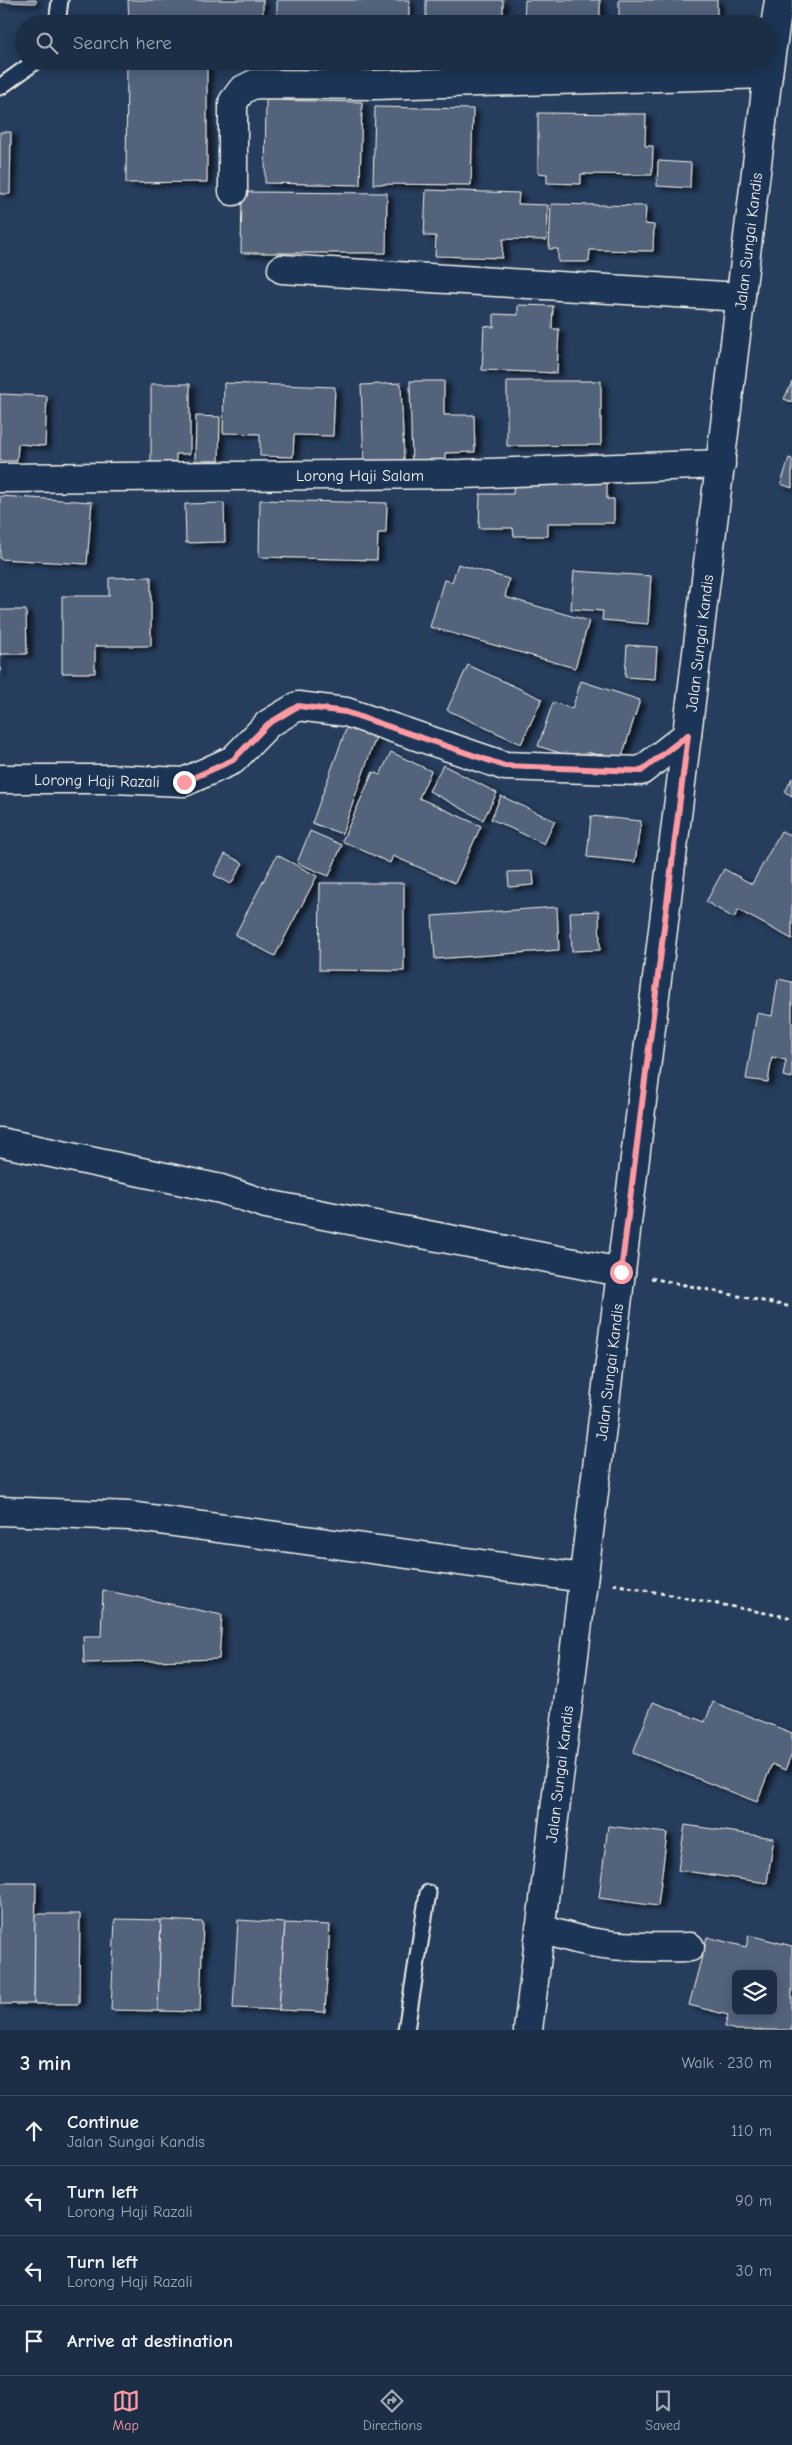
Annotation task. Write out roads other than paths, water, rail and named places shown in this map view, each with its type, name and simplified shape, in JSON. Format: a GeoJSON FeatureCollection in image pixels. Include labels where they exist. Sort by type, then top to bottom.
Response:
{"type":"FeatureCollection","features":[{"type":"Feature","properties":{"kind":"street","name":"Jalan Sungai Kandis"},"geometry":{"type":"LineString","coordinates":[[777,18],[780,0]]}},
{"type":"Feature","properties":{"kind":"street","name":"Jalan Sungai Kandis"},"geometry":{"type":"LineString","coordinates":[[528,2030],[769,70]]}},
{"type":"Feature","properties":{"kind":"street"},"geometry":{"type":"LineString","coordinates":[[233,191],[233,102],[242,90],[254,84],[375,85],[768,74]]}},
{"type":"Feature","properties":{"kind":"street"},"geometry":{"type":"LineString","coordinates":[[282,269],[741,297]]}},
{"type":"Feature","properties":{"kind":"street","name":"Lorong Haji Salam"},"geometry":{"type":"LineString","coordinates":[[0,478],[462,474],[721,464]]}},
{"type":"Feature","properties":{"kind":"street","name":"Lorong Haji Razali"},"geometry":{"type":"LineString","coordinates":[[0,779],[113,779],[184,782],[233,760],[268,724],[298,706],[346,712],[505,766],[641,771],[688,735]]}},
{"type":"Feature","properties":{"kind":"street"},"geometry":{"type":"LineString","coordinates":[[0,1142],[221,1189],[266,1204],[621,1272]]}},
{"type":"Feature","properties":{"kind":"street"},"geometry":{"type":"LineString","coordinates":[[0,1511],[130,1516],[583,1578]]}},
{"type":"Feature","properties":{"kind":"street"},"geometry":{"type":"LineString","coordinates":[[540,1928],[571,1939],[605,1946],[647,1948],[690,1947]]}},
{"type":"Feature","properties":{"kind":"lane"},"geometry":{"type":"LineString","coordinates":[[58,15],[60,0]]}},
{"type":"Feature","properties":{"kind":"lane"},"geometry":{"type":"LineString","coordinates":[[0,88],[24,70]]}},
{"type":"Feature","properties":{"kind":"lane"},"geometry":{"type":"LineString","coordinates":[[406,2030],[428,1892]]}}]}
